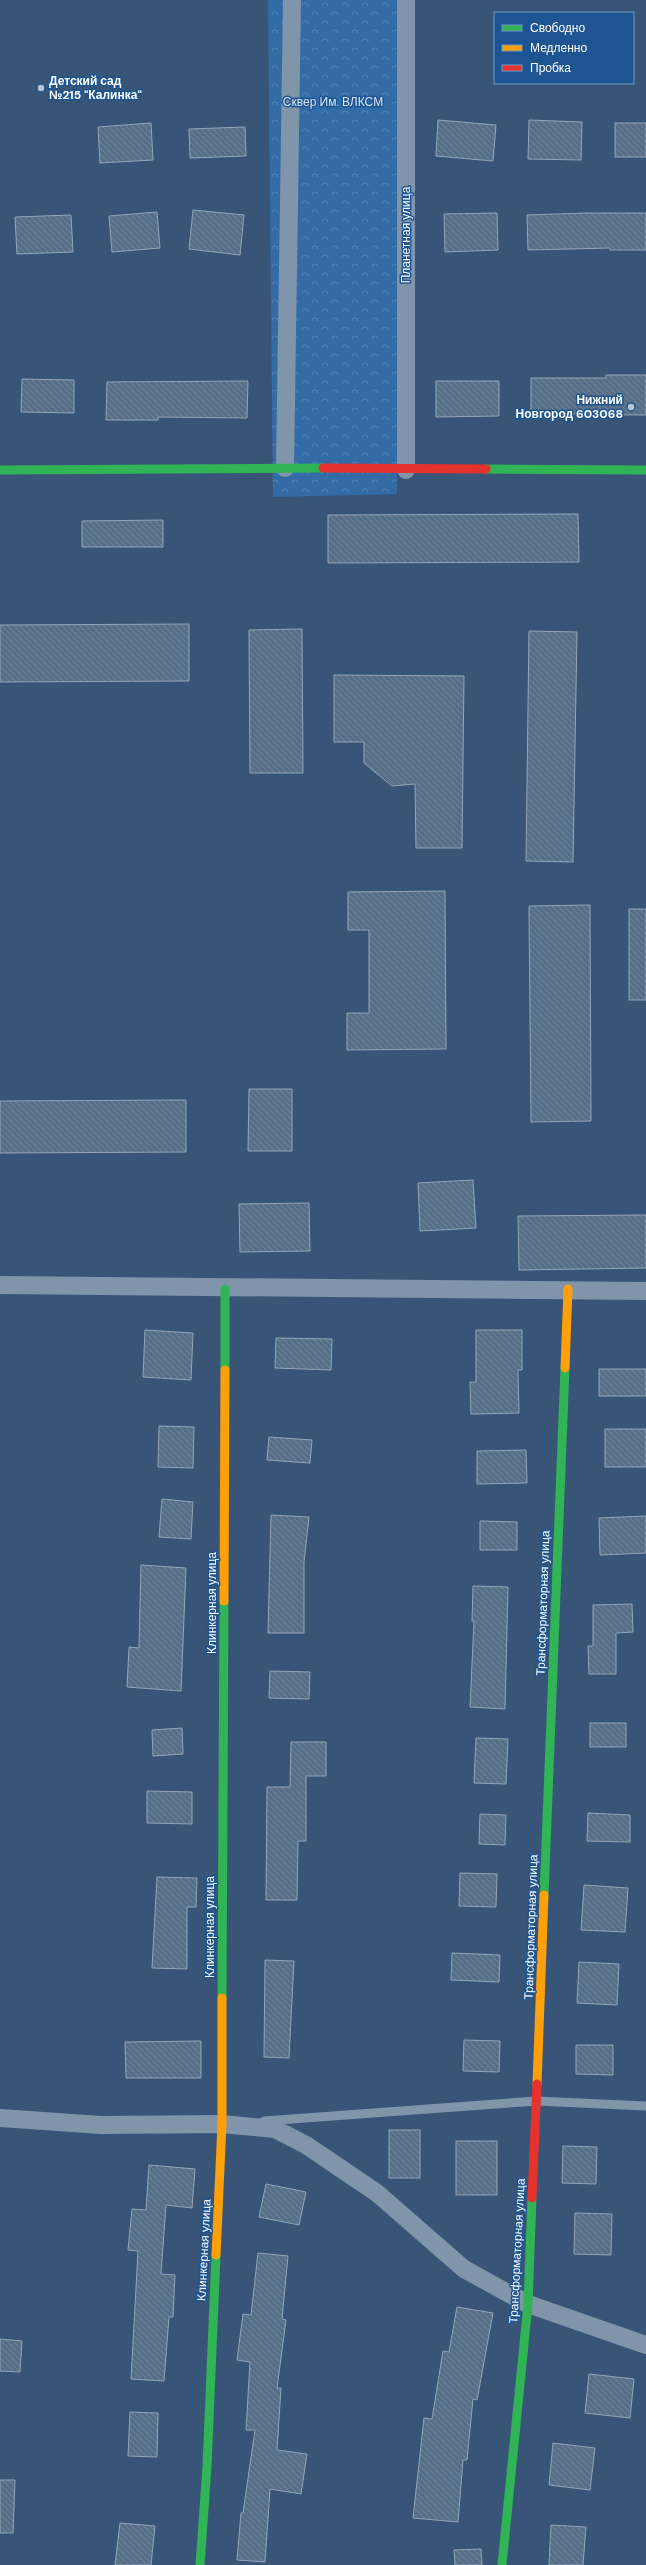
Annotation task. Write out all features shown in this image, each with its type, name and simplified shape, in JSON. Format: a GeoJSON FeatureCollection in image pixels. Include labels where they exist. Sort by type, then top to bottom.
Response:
{"type":"FeatureCollection","features":[{"type":"Feature","properties":{"kind":"street"},"geometry":{"type":"LineString","coordinates":[[285,468],[292,0]]}},
{"type":"Feature","properties":{"kind":"street","name":"Планетная улица"},"geometry":{"type":"LineString","coordinates":[[406,0],[406,470]]}},
{"type":"Feature","properties":{"kind":"street"},"geometry":{"type":"LineString","coordinates":[[0,470],[285,468],[406,470],[646,470]]}},
{"type":"Feature","properties":{"kind":"street"},"geometry":{"type":"LineString","coordinates":[[0,1285],[225,1289],[568,1289],[646,1291]]}},
{"type":"Feature","properties":{"kind":"street","name":"Клинкерная улица"},"geometry":{"type":"LineString","coordinates":[[200,2565],[207,2459],[222,2124],[225,1289]]}},
{"type":"Feature","properties":{"kind":"street","name":"Трансформаторная улица"},"geometry":{"type":"LineString","coordinates":[[502,2565],[528,2304],[568,1289]]}},
{"type":"Feature","properties":{"kind":"street"},"geometry":{"type":"LineString","coordinates":[[0,2118],[101,2125],[222,2124],[275,2129],[306,2145],[377,2193],[464,2269],[528,2304],[646,2345]]}},
{"type":"Feature","properties":{"kind":"lane"},"geometry":{"type":"LineString","coordinates":[[222,2124],[536,2101],[646,2106]]}},
{"type":"Feature","properties":{"kind":"green space","name":"Сквер Им. ВЛКСМ"},"geometry":{"type":"Polygon","coordinates":[[[268,0],[397,0],[397,494],[273,497],[268,0]]]}},
{"type":"Feature","properties":{"kind":"building"},"geometry":{"type":"Polygon","coordinates":[[[438,120],[496,125],[493,161],[436,156],[438,120]]]}},
{"type":"Feature","properties":{"kind":"building"},"geometry":{"type":"Polygon","coordinates":[[[529,120],[582,122],[581,160],[528,159],[529,120]]]}},
{"type":"Feature","properties":{"kind":"building"},"geometry":{"type":"Polygon","coordinates":[[[151,123],[153,160],[100,163],[98,127],[151,123]]]}},
{"type":"Feature","properties":{"kind":"building"},"geometry":{"type":"Polygon","coordinates":[[[615,123],[646,123],[646,157],[615,157],[615,123]]]}},
{"type":"Feature","properties":{"kind":"building"},"geometry":{"type":"Polygon","coordinates":[[[245,127],[246,156],[190,158],[189,129],[245,127]]]}},
{"type":"Feature","properties":{"kind":"building"},"geometry":{"type":"Polygon","coordinates":[[[193,210],[244,215],[240,255],[189,249],[193,210]]]}},
{"type":"Feature","properties":{"kind":"building"},"geometry":{"type":"Polygon","coordinates":[[[157,212],[160,248],[112,252],[109,216],[157,212]]]}},
{"type":"Feature","properties":{"kind":"building"},"geometry":{"type":"Polygon","coordinates":[[[497,213],[498,250],[445,252],[444,214],[497,213]]]}},
{"type":"Feature","properties":{"kind":"building"},"geometry":{"type":"Polygon","coordinates":[[[646,213],[646,250],[610,250],[610,248],[528,250],[527,215],[646,213]]]}},
{"type":"Feature","properties":{"kind":"building"},"geometry":{"type":"Polygon","coordinates":[[[71,215],[73,252],[17,254],[15,217],[71,215]]]}},
{"type":"Feature","properties":{"kind":"building"},"geometry":{"type":"Polygon","coordinates":[[[606,375],[646,375],[646,415],[531,414],[531,378],[606,378],[606,375]]]}},
{"type":"Feature","properties":{"kind":"building"},"geometry":{"type":"Polygon","coordinates":[[[22,379],[74,380],[74,413],[21,412],[22,379]]]}},
{"type":"Feature","properties":{"kind":"building"},"geometry":{"type":"Polygon","coordinates":[[[248,381],[247,418],[158,417],[158,420],[106,420],[107,382],[248,381]]]}},
{"type":"Feature","properties":{"kind":"building"},"geometry":{"type":"Polygon","coordinates":[[[436,381],[499,381],[499,416],[436,417],[436,381]]]}},
{"type":"Feature","properties":{"kind":"building"},"geometry":{"type":"Polygon","coordinates":[[[578,514],[579,562],[328,563],[328,515],[578,514]]]}},
{"type":"Feature","properties":{"kind":"building"},"geometry":{"type":"Polygon","coordinates":[[[163,520],[163,547],[82,547],[82,521],[163,520]]]}},
{"type":"Feature","properties":{"kind":"building"},"geometry":{"type":"Polygon","coordinates":[[[189,624],[189,681],[0,682],[0,625],[189,624]]]}},
{"type":"Feature","properties":{"kind":"building"},"geometry":{"type":"Polygon","coordinates":[[[302,629],[303,773],[250,773],[249,630],[302,629]]]}},
{"type":"Feature","properties":{"kind":"building"},"geometry":{"type":"Polygon","coordinates":[[[529,631],[577,632],[573,862],[526,861],[529,631]]]}},
{"type":"Feature","properties":{"kind":"building"},"geometry":{"type":"Polygon","coordinates":[[[334,675],[464,676],[462,848],[416,848],[415,784],[392,786],[364,763],[364,742],[334,742],[334,675]]]}},
{"type":"Feature","properties":{"kind":"building"},"geometry":{"type":"Polygon","coordinates":[[[445,891],[446,1049],[347,1050],[347,1013],[369,1013],[369,930],[348,930],[348,892],[445,891]]]}},
{"type":"Feature","properties":{"kind":"building"},"geometry":{"type":"Polygon","coordinates":[[[590,905],[591,1121],[531,1122],[529,906],[590,905]]]}},
{"type":"Feature","properties":{"kind":"building"},"geometry":{"type":"Polygon","coordinates":[[[629,909],[646,909],[646,1000],[629,1000],[629,909]]]}},
{"type":"Feature","properties":{"kind":"building"},"geometry":{"type":"Polygon","coordinates":[[[249,1089],[292,1089],[292,1151],[248,1151],[249,1089]]]}},
{"type":"Feature","properties":{"kind":"building"},"geometry":{"type":"Polygon","coordinates":[[[186,1100],[186,1152],[0,1153],[0,1101],[186,1100]]]}},
{"type":"Feature","properties":{"kind":"building"},"geometry":{"type":"Polygon","coordinates":[[[473,1180],[476,1228],[420,1231],[418,1183],[473,1180]]]}},
{"type":"Feature","properties":{"kind":"building"},"geometry":{"type":"Polygon","coordinates":[[[309,1203],[310,1251],[240,1252],[239,1204],[309,1203]]]}},
{"type":"Feature","properties":{"kind":"building"},"geometry":{"type":"Polygon","coordinates":[[[646,1215],[646,1268],[519,1270],[518,1216],[646,1215]]]}},
{"type":"Feature","properties":{"kind":"building"},"geometry":{"type":"Polygon","coordinates":[[[145,1330],[193,1333],[191,1380],[143,1377],[145,1330]]]}},
{"type":"Feature","properties":{"kind":"building"},"geometry":{"type":"Polygon","coordinates":[[[476,1330],[522,1330],[522,1370],[518,1370],[519,1413],[471,1414],[470,1382],[476,1382],[476,1330]]]}},
{"type":"Feature","properties":{"kind":"building"},"geometry":{"type":"Polygon","coordinates":[[[276,1338],[332,1339],[331,1370],[275,1368],[276,1338]]]}},
{"type":"Feature","properties":{"kind":"building"},"geometry":{"type":"Polygon","coordinates":[[[599,1369],[646,1369],[646,1396],[599,1396],[599,1369]]]}},
{"type":"Feature","properties":{"kind":"building"},"geometry":{"type":"Polygon","coordinates":[[[159,1426],[194,1427],[193,1468],[158,1467],[159,1426]]]}},
{"type":"Feature","properties":{"kind":"building"},"geometry":{"type":"Polygon","coordinates":[[[605,1429],[646,1429],[646,1467],[605,1467],[605,1429]]]}},
{"type":"Feature","properties":{"kind":"building"},"geometry":{"type":"Polygon","coordinates":[[[269,1437],[312,1440],[310,1463],[267,1460],[269,1437]]]}},
{"type":"Feature","properties":{"kind":"building"},"geometry":{"type":"Polygon","coordinates":[[[526,1450],[527,1483],[477,1484],[477,1451],[526,1450]]]}},
{"type":"Feature","properties":{"kind":"building"},"geometry":{"type":"Polygon","coordinates":[[[162,1499],[193,1502],[191,1539],[159,1537],[162,1499]]]}},
{"type":"Feature","properties":{"kind":"building"},"geometry":{"type":"Polygon","coordinates":[[[271,1515],[309,1517],[304,1562],[304,1633],[268,1633],[271,1515]]]}},
{"type":"Feature","properties":{"kind":"building"},"geometry":{"type":"Polygon","coordinates":[[[646,1516],[646,1553],[600,1555],[599,1518],[646,1516]]]}},
{"type":"Feature","properties":{"kind":"building"},"geometry":{"type":"Polygon","coordinates":[[[480,1521],[517,1522],[517,1550],[480,1550],[480,1521]]]}},
{"type":"Feature","properties":{"kind":"building"},"geometry":{"type":"Polygon","coordinates":[[[141,1565],[186,1568],[181,1691],[127,1687],[129,1647],[139,1648],[141,1565]]]}},
{"type":"Feature","properties":{"kind":"building"},"geometry":{"type":"Polygon","coordinates":[[[473,1586],[508,1587],[505,1709],[470,1707],[474,1621],[472,1621],[473,1586]]]}},
{"type":"Feature","properties":{"kind":"building"},"geometry":{"type":"Polygon","coordinates":[[[632,1604],[633,1632],[616,1633],[616,1674],[589,1674],[588,1646],[593,1646],[593,1605],[632,1604]]]}},
{"type":"Feature","properties":{"kind":"building"},"geometry":{"type":"Polygon","coordinates":[[[270,1671],[310,1672],[309,1699],[269,1698],[270,1671]]]}},
{"type":"Feature","properties":{"kind":"building"},"geometry":{"type":"Polygon","coordinates":[[[590,1723],[626,1723],[626,1747],[590,1747],[590,1723]]]}},
{"type":"Feature","properties":{"kind":"building"},"geometry":{"type":"Polygon","coordinates":[[[182,1728],[183,1754],[153,1756],[152,1730],[182,1728]]]}},
{"type":"Feature","properties":{"kind":"building"},"geometry":{"type":"Polygon","coordinates":[[[476,1738],[508,1739],[506,1784],[474,1783],[476,1738]]]}},
{"type":"Feature","properties":{"kind":"building"},"geometry":{"type":"Polygon","coordinates":[[[291,1742],[326,1742],[326,1776],[306,1776],[306,1841],[298,1841],[297,1900],[266,1900],[267,1787],[290,1787],[291,1742]]]}},
{"type":"Feature","properties":{"kind":"building"},"geometry":{"type":"Polygon","coordinates":[[[147,1791],[192,1792],[192,1824],[147,1823],[147,1791]]]}},
{"type":"Feature","properties":{"kind":"building"},"geometry":{"type":"Polygon","coordinates":[[[588,1813],[630,1815],[630,1842],[587,1841],[588,1813]]]}},
{"type":"Feature","properties":{"kind":"building"},"geometry":{"type":"Polygon","coordinates":[[[480,1814],[506,1815],[505,1845],[479,1844],[480,1814]]]}},
{"type":"Feature","properties":{"kind":"building"},"geometry":{"type":"Polygon","coordinates":[[[460,1873],[497,1874],[496,1907],[459,1906],[460,1873]]]}},
{"type":"Feature","properties":{"kind":"building"},"geometry":{"type":"Polygon","coordinates":[[[157,1877],[197,1878],[196,1907],[187,1907],[187,1969],[152,1968],[157,1877]]]}},
{"type":"Feature","properties":{"kind":"building"},"geometry":{"type":"Polygon","coordinates":[[[584,1885],[628,1888],[625,1932],[581,1930],[584,1885]]]}},
{"type":"Feature","properties":{"kind":"building"},"geometry":{"type":"Polygon","coordinates":[[[452,1953],[500,1955],[499,1982],[451,1980],[452,1953]]]}},
{"type":"Feature","properties":{"kind":"building"},"geometry":{"type":"Polygon","coordinates":[[[265,1960],[294,1961],[289,2058],[264,2057],[265,1960]]]}},
{"type":"Feature","properties":{"kind":"building"},"geometry":{"type":"Polygon","coordinates":[[[579,1962],[619,1964],[617,2005],[577,2003],[579,1962]]]}},
{"type":"Feature","properties":{"kind":"building"},"geometry":{"type":"Polygon","coordinates":[[[464,2040],[500,2041],[499,2072],[463,2071],[464,2040]]]}},
{"type":"Feature","properties":{"kind":"building"},"geometry":{"type":"Polygon","coordinates":[[[201,2041],[201,2078],[126,2078],[125,2042],[201,2041]]]}},
{"type":"Feature","properties":{"kind":"building"},"geometry":{"type":"Polygon","coordinates":[[[576,2045],[613,2045],[613,2075],[576,2074],[576,2045]]]}},
{"type":"Feature","properties":{"kind":"building"},"geometry":{"type":"Polygon","coordinates":[[[389,2130],[420,2130],[420,2178],[389,2178],[389,2130]]]}},
{"type":"Feature","properties":{"kind":"building"},"geometry":{"type":"Polygon","coordinates":[[[456,2141],[497,2141],[497,2195],[456,2195],[456,2141]]]}},
{"type":"Feature","properties":{"kind":"building"},"geometry":{"type":"Polygon","coordinates":[[[563,2146],[597,2147],[596,2184],[562,2183],[563,2146]]]}},
{"type":"Feature","properties":{"kind":"building"},"geometry":{"type":"Polygon","coordinates":[[[149,2165],[195,2169],[192,2208],[166,2205],[161,2274],[175,2275],[173,2317],[169,2317],[164,2381],[131,2379],[138,2251],[128,2250],[132,2209],[146,2210],[149,2165]]]}},
{"type":"Feature","properties":{"kind":"building"},"geometry":{"type":"Polygon","coordinates":[[[266,2184],[306,2192],[299,2225],[259,2217],[266,2184]]]}},
{"type":"Feature","properties":{"kind":"building"},"geometry":{"type":"Polygon","coordinates":[[[575,2213],[612,2214],[611,2255],[574,2254],[575,2213]]]}},
{"type":"Feature","properties":{"kind":"building"},"geometry":{"type":"Polygon","coordinates":[[[258,2253],[288,2256],[282,2319],[286,2320],[277,2388],[281,2388],[277,2450],[307,2454],[301,2494],[270,2489],[265,2562],[237,2560],[241,2513],[243,2513],[255,2430],[246,2430],[250,2362],[237,2360],[243,2314],[251,2315],[258,2253]]]}},
{"type":"Feature","properties":{"kind":"building"},"geometry":{"type":"Polygon","coordinates":[[[457,2307],[493,2313],[477,2400],[473,2399],[467,2460],[463,2460],[458,2522],[413,2518],[424,2418],[432,2419],[443,2351],[449,2352],[457,2307]]]}},
{"type":"Feature","properties":{"kind":"building"},"geometry":{"type":"Polygon","coordinates":[[[0,2339],[22,2341],[20,2372],[0,2371],[0,2339]]]}},
{"type":"Feature","properties":{"kind":"building"},"geometry":{"type":"Polygon","coordinates":[[[589,2374],[634,2379],[630,2418],[585,2413],[589,2374]]]}},
{"type":"Feature","properties":{"kind":"building"},"geometry":{"type":"Polygon","coordinates":[[[130,2412],[158,2413],[157,2457],[128,2456],[130,2412]]]}},
{"type":"Feature","properties":{"kind":"building"},"geometry":{"type":"Polygon","coordinates":[[[553,2443],[595,2448],[590,2490],[549,2485],[553,2443]]]}},
{"type":"Feature","properties":{"kind":"building"},"geometry":{"type":"Polygon","coordinates":[[[0,2480],[15,2480],[13,2533],[0,2533],[0,2480]]]}},
{"type":"Feature","properties":{"kind":"building"},"geometry":{"type":"Polygon","coordinates":[[[120,2523],[155,2526],[151,2565],[115,2565],[120,2523]]]}},
{"type":"Feature","properties":{"kind":"building"},"geometry":{"type":"Polygon","coordinates":[[[551,2525],[586,2527],[583,2565],[549,2565],[551,2525]]]}},
{"type":"Feature","properties":{"kind":"building"},"geometry":{"type":"Polygon","coordinates":[[[481,2549],[482,2565],[455,2565],[454,2550],[481,2549]]]}},
{"type":"Feature","properties":{"kind":"traffic: fast"},"geometry":{"type":"LineString","coordinates":[[0,470],[323,468]]}},
{"type":"Feature","properties":{"kind":"traffic: fast"},"geometry":{"type":"LineString","coordinates":[[486,469],[646,470]]}},
{"type":"Feature","properties":{"kind":"traffic: fast"},"geometry":{"type":"LineString","coordinates":[[225,1289],[225,1370]]}},
{"type":"Feature","properties":{"kind":"traffic: fast"},"geometry":{"type":"LineString","coordinates":[[544,1895],[565,1368]]}},
{"type":"Feature","properties":{"kind":"traffic: fast"},"geometry":{"type":"LineString","coordinates":[[222,1998],[224,1601]]}},
{"type":"Feature","properties":{"kind":"traffic: fast"},"geometry":{"type":"LineString","coordinates":[[502,2565],[528,2304],[532,2198]]}},
{"type":"Feature","properties":{"kind":"traffic: fast"},"geometry":{"type":"LineString","coordinates":[[200,2565],[207,2467],[216,2255]]}},
{"type":"Feature","properties":{"kind":"traffic: slow"},"geometry":{"type":"LineString","coordinates":[[565,1368],[568,1289]]}},
{"type":"Feature","properties":{"kind":"traffic: slow"},"geometry":{"type":"LineString","coordinates":[[224,1601],[225,1370]]}},
{"type":"Feature","properties":{"kind":"traffic: slow"},"geometry":{"type":"LineString","coordinates":[[537,2084],[544,1895]]}},
{"type":"Feature","properties":{"kind":"traffic: slow"},"geometry":{"type":"LineString","coordinates":[[216,2255],[222,2124],[222,1998]]}},
{"type":"Feature","properties":{"kind":"traffic: jam"},"geometry":{"type":"LineString","coordinates":[[323,468],[486,469]]}},
{"type":"Feature","properties":{"kind":"traffic: jam"},"geometry":{"type":"LineString","coordinates":[[532,2198],[537,2084]]}},
{"type":"Feature","properties":{"kind":"place","name":"Детский сад №215 \"Калинка\""},"geometry":{"type":"Point","coordinates":[41,88]}},
{"type":"Feature","properties":{"kind":"place","name":"Нижний Новгород 603068"},"geometry":{"type":"Point","coordinates":[631,407]}}]}
